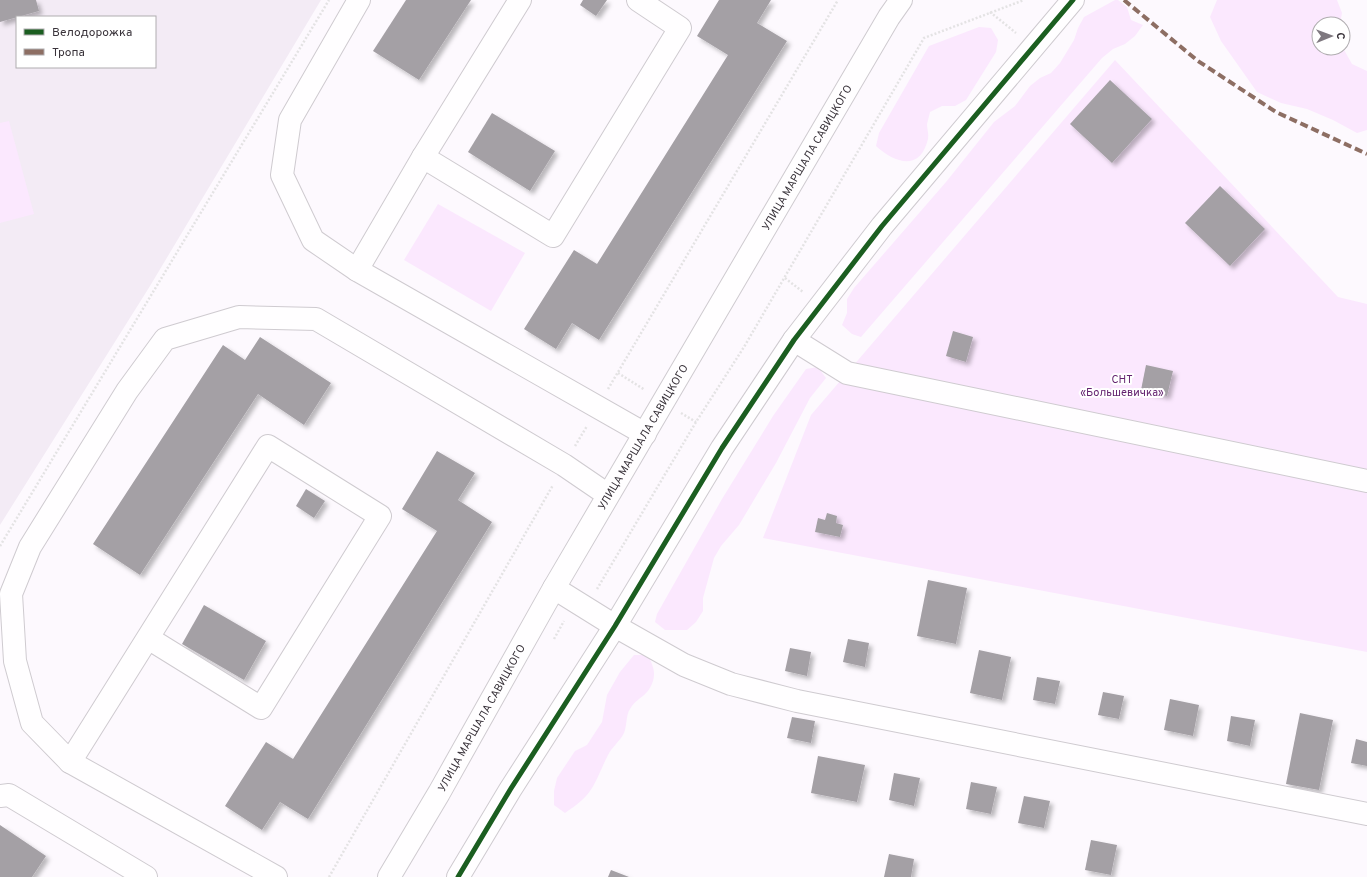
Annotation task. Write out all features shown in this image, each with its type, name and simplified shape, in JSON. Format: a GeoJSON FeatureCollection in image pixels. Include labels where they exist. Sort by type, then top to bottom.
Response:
{"type":"FeatureCollection","features":[{"type":"Feature","properties":{"kind":"street"},"geometry":{"type":"LineString","coordinates":[[359,0],[290,120],[282,175],[313,240],[358,270],[597,408],[645,434]]}},
{"type":"Feature","properties":{"kind":"street"},"geometry":{"type":"LineString","coordinates":[[358,270],[422,156],[520,0]]}},
{"type":"Feature","properties":{"kind":"street"},"geometry":{"type":"LineString","coordinates":[[422,156],[553,236],[680,28],[638,0]]}},
{"type":"Feature","properties":{"kind":"street"},"geometry":{"type":"LineString","coordinates":[[458,877],[510,790],[615,626],[722,448],[794,340],[882,226],[1070,1]]}},
{"type":"Feature","properties":{"kind":"street","name":"УЛИЦА МАРШАЛА САВИЦКОГО"},"geometry":{"type":"LineString","coordinates":[[389,877],[439,793],[608,495],[895,6]]}},
{"type":"Feature","properties":{"kind":"street"},"geometry":{"type":"LineString","coordinates":[[276,877],[70,762],[32,723],[15,661],[11,594],[30,547],[127,391],[165,339],[238,317],[316,319],[564,465],[608,495]]}},
{"type":"Feature","properties":{"kind":"street"},"geometry":{"type":"LineString","coordinates":[[794,340],[846,373],[1367,481]]}},
{"type":"Feature","properties":{"kind":"street"},"geometry":{"type":"LineString","coordinates":[[70,762],[268,446],[380,516],[261,708],[148,638]]}},
{"type":"Feature","properties":{"kind":"street"},"geometry":{"type":"LineString","coordinates":[[554,588],[615,626],[684,665],[732,684],[774,696],[1367,814]]}},
{"type":"Feature","properties":{"kind":"street"},"geometry":{"type":"LineString","coordinates":[[0,796],[9,795],[146,877]]}},
{"type":"Feature","properties":{"kind":"path"},"geometry":{"type":"LineString","coordinates":[[0,546],[329,0]]}},
{"type":"Feature","properties":{"kind":"path"},"geometry":{"type":"LineString","coordinates":[[329,877],[597,408],[838,0]]}},
{"type":"Feature","properties":{"kind":"path"},"geometry":{"type":"LineString","coordinates":[[586,608],[696,422],[744,348],[924,38],[1024,0]]}},
{"type":"Feature","properties":{"kind":"shaded area"},"geometry":{"type":"Polygon","coordinates":[[[0,0],[321,0],[150,286],[0,525],[0,0]]]}},
{"type":"Feature","properties":{"kind":"green space"},"geometry":{"type":"Polygon","coordinates":[[[1115,0],[1118,0],[1127,7],[1131,20],[1143,25],[1135,36],[1125,44],[1113,49],[1102,58],[861,337],[852,334],[842,325],[847,313],[847,299],[854,288],[946,182],[994,122],[1015,106],[1030,86],[1040,78],[1051,73],[1060,63],[1074,40],[1084,17],[1115,0]]]}},
{"type":"Feature","properties":{"kind":"green space"},"geometry":{"type":"Polygon","coordinates":[[[1217,0],[1337,0],[1342,13],[1341,16],[1311,16],[1311,56],[1348,56],[1352,64],[1367,71],[1367,130],[1357,133],[1333,120],[1307,109],[1281,103],[1257,92],[1221,41],[1210,17],[1217,0]]]}},
{"type":"Feature","properties":{"kind":"green space"},"geometry":{"type":"Polygon","coordinates":[[[979,27],[991,28],[998,40],[996,52],[966,100],[955,106],[942,106],[930,112],[927,124],[928,139],[919,156],[913,160],[899,160],[883,152],[876,146],[879,133],[929,46],[979,27]]]}},
{"type":"Feature","properties":{"kind":"green space","name":"СНТ «Большевичка»"},"geometry":{"type":"Polygon","coordinates":[[[1115,60],[1338,297],[1367,304],[1367,652],[763,538],[811,415],[1115,60]]]}},
{"type":"Feature","properties":{"kind":"green space"},"geometry":{"type":"Polygon","coordinates":[[[9,121],[34,214],[0,223],[0,123],[9,121]]]}},
{"type":"Feature","properties":{"kind":"green space"},"geometry":{"type":"Polygon","coordinates":[[[438,204],[525,253],[491,311],[404,260],[438,204]]]}},
{"type":"Feature","properties":{"kind":"green space"},"geometry":{"type":"Polygon","coordinates":[[[818,367],[826,378],[810,398],[776,463],[739,525],[721,546],[714,558],[703,598],[703,611],[696,622],[687,630],[665,630],[655,622],[657,614],[722,499],[773,416],[806,369],[818,367]]]}},
{"type":"Feature","properties":{"kind":"green space"},"geometry":{"type":"Polygon","coordinates":[[[634,655],[648,655],[654,671],[651,686],[629,711],[624,733],[610,752],[587,796],[565,813],[554,805],[554,791],[557,778],[575,751],[587,745],[602,722],[607,695],[620,672],[634,655]]]}},
{"type":"Feature","properties":{"kind":"building"},"geometry":{"type":"Polygon","coordinates":[[[0,0],[36,0],[39,11],[16,16],[16,17],[0,22],[0,0]]]}},
{"type":"Feature","properties":{"kind":"building"},"geometry":{"type":"Polygon","coordinates":[[[406,0],[471,0],[419,80],[373,51],[406,0]]]}},
{"type":"Feature","properties":{"kind":"building"},"geometry":{"type":"Polygon","coordinates":[[[583,0],[607,0],[596,16],[580,5],[583,0]]]}},
{"type":"Feature","properties":{"kind":"building"},"geometry":{"type":"Polygon","coordinates":[[[719,0],[771,0],[757,23],[787,41],[599,340],[572,323],[556,349],[524,329],[574,250],[597,264],[728,55],[697,36],[719,0]]]}},
{"type":"Feature","properties":{"kind":"building"},"geometry":{"type":"Polygon","coordinates":[[[1110,80],[1152,119],[1112,163],[1070,124],[1110,80]]]}},
{"type":"Feature","properties":{"kind":"building"},"geometry":{"type":"Polygon","coordinates":[[[492,113],[555,151],[530,191],[468,152],[492,113]]]}},
{"type":"Feature","properties":{"kind":"building"},"geometry":{"type":"Polygon","coordinates":[[[1220,186],[1265,229],[1230,266],[1185,223],[1220,186]]]}},
{"type":"Feature","properties":{"kind":"building"},"geometry":{"type":"Polygon","coordinates":[[[953,331],[973,337],[966,362],[946,356],[953,331]]]}},
{"type":"Feature","properties":{"kind":"building"},"geometry":{"type":"Polygon","coordinates":[[[260,337],[331,383],[304,425],[258,394],[140,575],[93,544],[223,345],[245,360],[260,337]]]}},
{"type":"Feature","properties":{"kind":"building"},"geometry":{"type":"Polygon","coordinates":[[[1146,365],[1173,371],[1167,396],[1141,390],[1146,365]]]}},
{"type":"Feature","properties":{"kind":"building"},"geometry":{"type":"Polygon","coordinates":[[[437,451],[475,473],[458,500],[492,522],[308,819],[280,802],[262,830],[225,806],[266,742],[293,759],[437,531],[402,509],[437,451]]]}},
{"type":"Feature","properties":{"kind":"building"},"geometry":{"type":"Polygon","coordinates":[[[306,489],[325,501],[314,518],[296,506],[306,489]]]}},
{"type":"Feature","properties":{"kind":"building"},"geometry":{"type":"Polygon","coordinates":[[[827,513],[837,516],[836,523],[843,525],[840,537],[815,532],[818,518],[825,520],[827,513]]]}},
{"type":"Feature","properties":{"kind":"building"},"geometry":{"type":"Polygon","coordinates":[[[928,580],[967,588],[956,644],[917,636],[928,580]]]}},
{"type":"Feature","properties":{"kind":"building"},"geometry":{"type":"Polygon","coordinates":[[[204,605],[266,641],[244,680],[182,644],[204,605]]]}},
{"type":"Feature","properties":{"kind":"building"},"geometry":{"type":"Polygon","coordinates":[[[848,639],[869,643],[865,667],[843,662],[848,639]]]}},
{"type":"Feature","properties":{"kind":"building"},"geometry":{"type":"Polygon","coordinates":[[[790,648],[811,652],[807,676],[785,671],[790,648]]]}},
{"type":"Feature","properties":{"kind":"building"},"geometry":{"type":"Polygon","coordinates":[[[979,650],[1011,657],[1002,700],[970,693],[979,650]]]}},
{"type":"Feature","properties":{"kind":"building"},"geometry":{"type":"Polygon","coordinates":[[[1037,677],[1060,681],[1055,704],[1033,700],[1037,677]]]}},
{"type":"Feature","properties":{"kind":"building"},"geometry":{"type":"Polygon","coordinates":[[[1103,692],[1124,696],[1119,719],[1098,715],[1103,692]]]}},
{"type":"Feature","properties":{"kind":"building"},"geometry":{"type":"Polygon","coordinates":[[[1170,699],[1199,705],[1193,736],[1164,730],[1170,699]]]}},
{"type":"Feature","properties":{"kind":"building"},"geometry":{"type":"Polygon","coordinates":[[[1300,713],[1333,720],[1319,790],[1286,784],[1300,713]]]}},
{"type":"Feature","properties":{"kind":"building"},"geometry":{"type":"Polygon","coordinates":[[[1231,716],[1255,720],[1250,746],[1227,741],[1231,716]]]}},
{"type":"Feature","properties":{"kind":"building"},"geometry":{"type":"Polygon","coordinates":[[[792,717],[815,721],[811,743],[787,738],[792,717]]]}},
{"type":"Feature","properties":{"kind":"building"},"geometry":{"type":"Polygon","coordinates":[[[1356,739],[1367,742],[1367,766],[1351,763],[1356,739]]]}},
{"type":"Feature","properties":{"kind":"building"},"geometry":{"type":"Polygon","coordinates":[[[818,756],[865,765],[857,802],[811,793],[818,756]]]}},
{"type":"Feature","properties":{"kind":"building"},"geometry":{"type":"Polygon","coordinates":[[[894,773],[920,778],[914,806],[889,800],[894,773]]]}},
{"type":"Feature","properties":{"kind":"building"},"geometry":{"type":"Polygon","coordinates":[[[971,782],[997,787],[991,814],[966,809],[971,782]]]}},
{"type":"Feature","properties":{"kind":"building"},"geometry":{"type":"Polygon","coordinates":[[[1024,796],[1050,801],[1044,828],[1018,823],[1024,796]]]}},
{"type":"Feature","properties":{"kind":"building"},"geometry":{"type":"Polygon","coordinates":[[[0,825],[46,856],[32,877],[0,877],[0,825]]]}},
{"type":"Feature","properties":{"kind":"building"},"geometry":{"type":"Polygon","coordinates":[[[1091,840],[1117,845],[1111,875],[1085,870],[1091,840]]]}},
{"type":"Feature","properties":{"kind":"building"},"geometry":{"type":"Polygon","coordinates":[[[889,854],[914,859],[911,877],[884,877],[889,854]]]}},
{"type":"Feature","properties":{"kind":"building"},"geometry":{"type":"Polygon","coordinates":[[[611,870],[629,877],[608,877],[611,870]]]}},
{"type":"Feature","properties":{"kind":"marked path"},"geometry":{"type":"LineString","coordinates":[[1124,0],[1198,61],[1276,112],[1367,154]]}},
{"type":"Feature","properties":{"kind":"cycle path"},"geometry":{"type":"LineString","coordinates":[[458,877],[510,790],[615,626],[722,448],[794,340],[882,226],[1073,0]]}}]}
